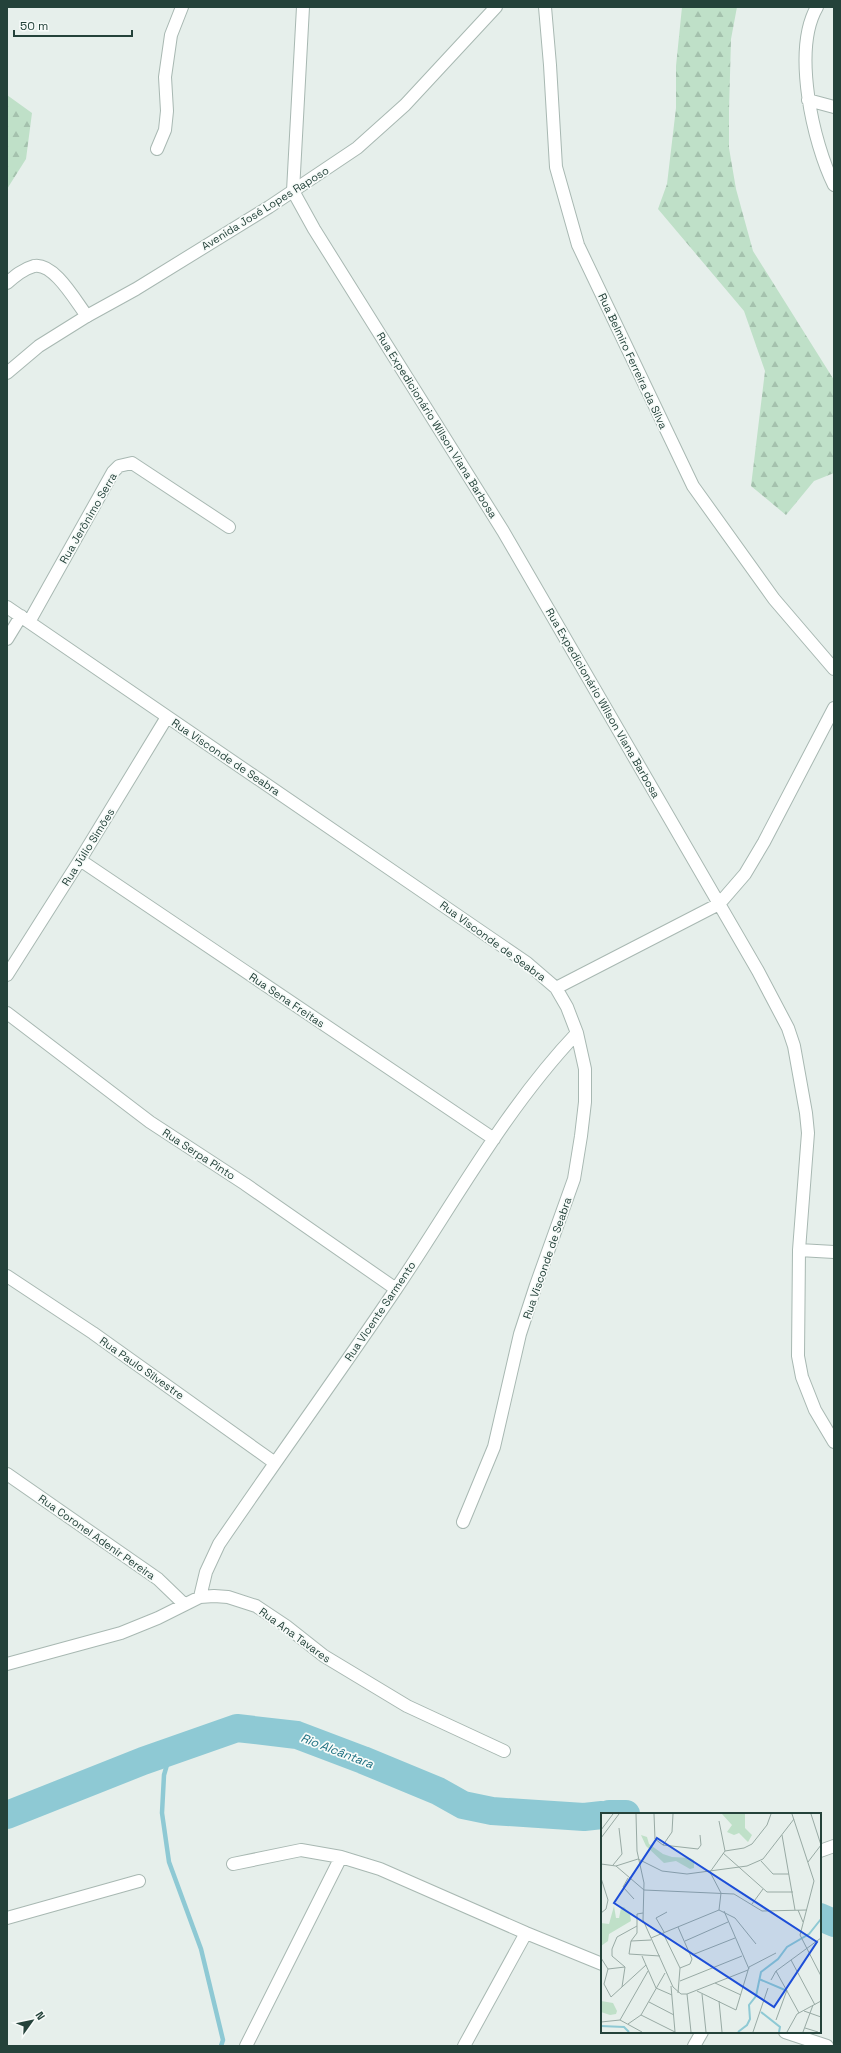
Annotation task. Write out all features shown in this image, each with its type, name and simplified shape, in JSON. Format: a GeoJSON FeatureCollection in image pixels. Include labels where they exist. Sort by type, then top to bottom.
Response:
{"type":"FeatureCollection","features":[{"type":"Feature","properties":{"kind":"street"},"geometry":{"type":"LineString","coordinates":[[157,149],[165,130],[167,111],[165,77],[171,35],[182,7]]}},
{"type":"Feature","properties":{"kind":"street"},"geometry":{"type":"LineString","coordinates":[[293,191],[303,7]]}},
{"type":"Feature","properties":{"kind":"street","name":"Avenida José Lopes Raposo"},"geometry":{"type":"LineString","coordinates":[[7,373],[39,346],[87,316],[136,289],[293,191],[357,148],[405,105],[496,7]]}},
{"type":"Feature","properties":{"kind":"street","name":"Rua Belmiro Ferreira da Silva"},"geometry":{"type":"LineString","coordinates":[[545,7],[556,167],[578,245],[693,486],[774,599],[834,669]]}},
{"type":"Feature","properties":{"kind":"street"},"geometry":{"type":"LineString","coordinates":[[817,7],[812,16],[806,41],[808,100],[824,164],[834,185]]}},
{"type":"Feature","properties":{"kind":"street"},"geometry":{"type":"LineString","coordinates":[[808,100],[834,107]]}},
{"type":"Feature","properties":{"kind":"street","name":"Rua Expedicionário Wilson Viana Barbosa"},"geometry":{"type":"LineString","coordinates":[[293,191],[314,229],[503,531],[758,971],[788,1028],[794,1046],[808,1133],[799,1250],[798,1356],[802,1377],[815,1410],[834,1442]]}},
{"type":"Feature","properties":{"kind":"street"},"geometry":{"type":"LineString","coordinates":[[7,283],[22,271],[35,266],[46,268],[55,274],[87,316]]}},
{"type":"Feature","properties":{"kind":"street","name":"Rua Jerônimo Serra"},"geometry":{"type":"LineString","coordinates":[[7,639],[25,619],[113,472],[119,466],[132,463],[229,527]]}},
{"type":"Feature","properties":{"kind":"street","name":"Rua Visconde de Seabra"},"geometry":{"type":"LineString","coordinates":[[7,607],[527,963],[556,988],[567,1007],[576,1033],[585,1069],[585,1102],[574,1179],[520,1334],[494,1447],[463,1522]]}},
{"type":"Feature","properties":{"kind":"street"},"geometry":{"type":"LineString","coordinates":[[556,988],[719,904],[745,874],[834,708]]}},
{"type":"Feature","properties":{"kind":"street","name":"Rua Júlio Simões"},"geometry":{"type":"LineString","coordinates":[[7,975],[80,860],[167,717]]}},
{"type":"Feature","properties":{"kind":"street","name":"Rua Sena Freitas"},"geometry":{"type":"LineString","coordinates":[[80,860],[494,1139]]}},
{"type":"Feature","properties":{"kind":"street","name":"Rua Serpa Pinto"},"geometry":{"type":"LineString","coordinates":[[7,1013],[150,1122],[245,1184],[396,1289]]}},
{"type":"Feature","properties":{"kind":"street","name":"Rua Vicente Sarmento"},"geometry":{"type":"LineString","coordinates":[[200,1597],[206,1572],[219,1544],[396,1289],[494,1139],[550,1061],[576,1033]]}},
{"type":"Feature","properties":{"kind":"street"},"geometry":{"type":"LineString","coordinates":[[799,1250],[834,1252]]}},
{"type":"Feature","properties":{"kind":"street","name":"Rua Paulo Silvestre"},"geometry":{"type":"LineString","coordinates":[[7,1276],[93,1333],[275,1462]]}},
{"type":"Feature","properties":{"kind":"street","name":"Rua Coronel Adenir Pereira"},"geometry":{"type":"LineString","coordinates":[[7,1474],[158,1579],[184,1604]]}},
{"type":"Feature","properties":{"kind":"street","name":"Rua Ana Tavares"},"geometry":{"type":"LineString","coordinates":[[7,1664],[121,1633],[200,1597],[228,1597],[256,1606],[342,1668],[414,1709],[504,1751]]}},
{"type":"Feature","properties":{"kind":"street"},"geometry":{"type":"LineString","coordinates":[[821,1851],[834,1846]]}},
{"type":"Feature","properties":{"kind":"street"},"geometry":{"type":"LineString","coordinates":[[233,1864],[302,1850],[341,1857],[380,1869],[526,1933],[601,1964]]}},
{"type":"Feature","properties":{"kind":"street"},"geometry":{"type":"LineString","coordinates":[[246,2046],[341,1857]]}},
{"type":"Feature","properties":{"kind":"street"},"geometry":{"type":"LineString","coordinates":[[7,1918],[139,1881]]}},
{"type":"Feature","properties":{"kind":"street"},"geometry":{"type":"LineString","coordinates":[[464,2046],[526,1933]]}},
{"type":"Feature","properties":{"kind":"street"},"geometry":{"type":"LineString","coordinates":[[694,2046],[701,2033]]}},
{"type":"Feature","properties":{"kind":"street"},"geometry":{"type":"LineString","coordinates":[[788,2033],[827,2046]]}},
{"type":"Feature","properties":{"kind":"green space"},"geometry":{"type":"Polygon","coordinates":[[[682,7],[737,7],[731,39],[729,111],[729,148],[736,189],[753,251],[834,380],[834,473],[814,481],[786,515],[751,486],[765,371],[744,311],[658,209],[667,184],[676,108],[676,66],[682,7]]]}},
{"type":"Feature","properties":{"kind":"green space"},"geometry":{"type":"Polygon","coordinates":[[[7,95],[32,113],[26,159],[7,189],[7,95]]]}},
{"type":"Feature","properties":{"kind":"waterway","name":"Rio Alcântara"},"geometry":{"type":"LineString","coordinates":[[7,1815],[143,1761],[237,1728],[297,1735],[438,1791],[463,1805],[492,1811],[584,1817],[601,1815]]}},
{"type":"Feature","properties":{"kind":"waterway"},"geometry":{"type":"LineString","coordinates":[[171,1751],[164,1775],[162,1813],[169,1862],[201,1949],[223,2040],[221,2046]]}},
{"type":"Feature","properties":{"kind":"waterway","name":"Rio Alcântara"},"geometry":{"type":"LineString","coordinates":[[821,1917],[834,1923]]}}]}
